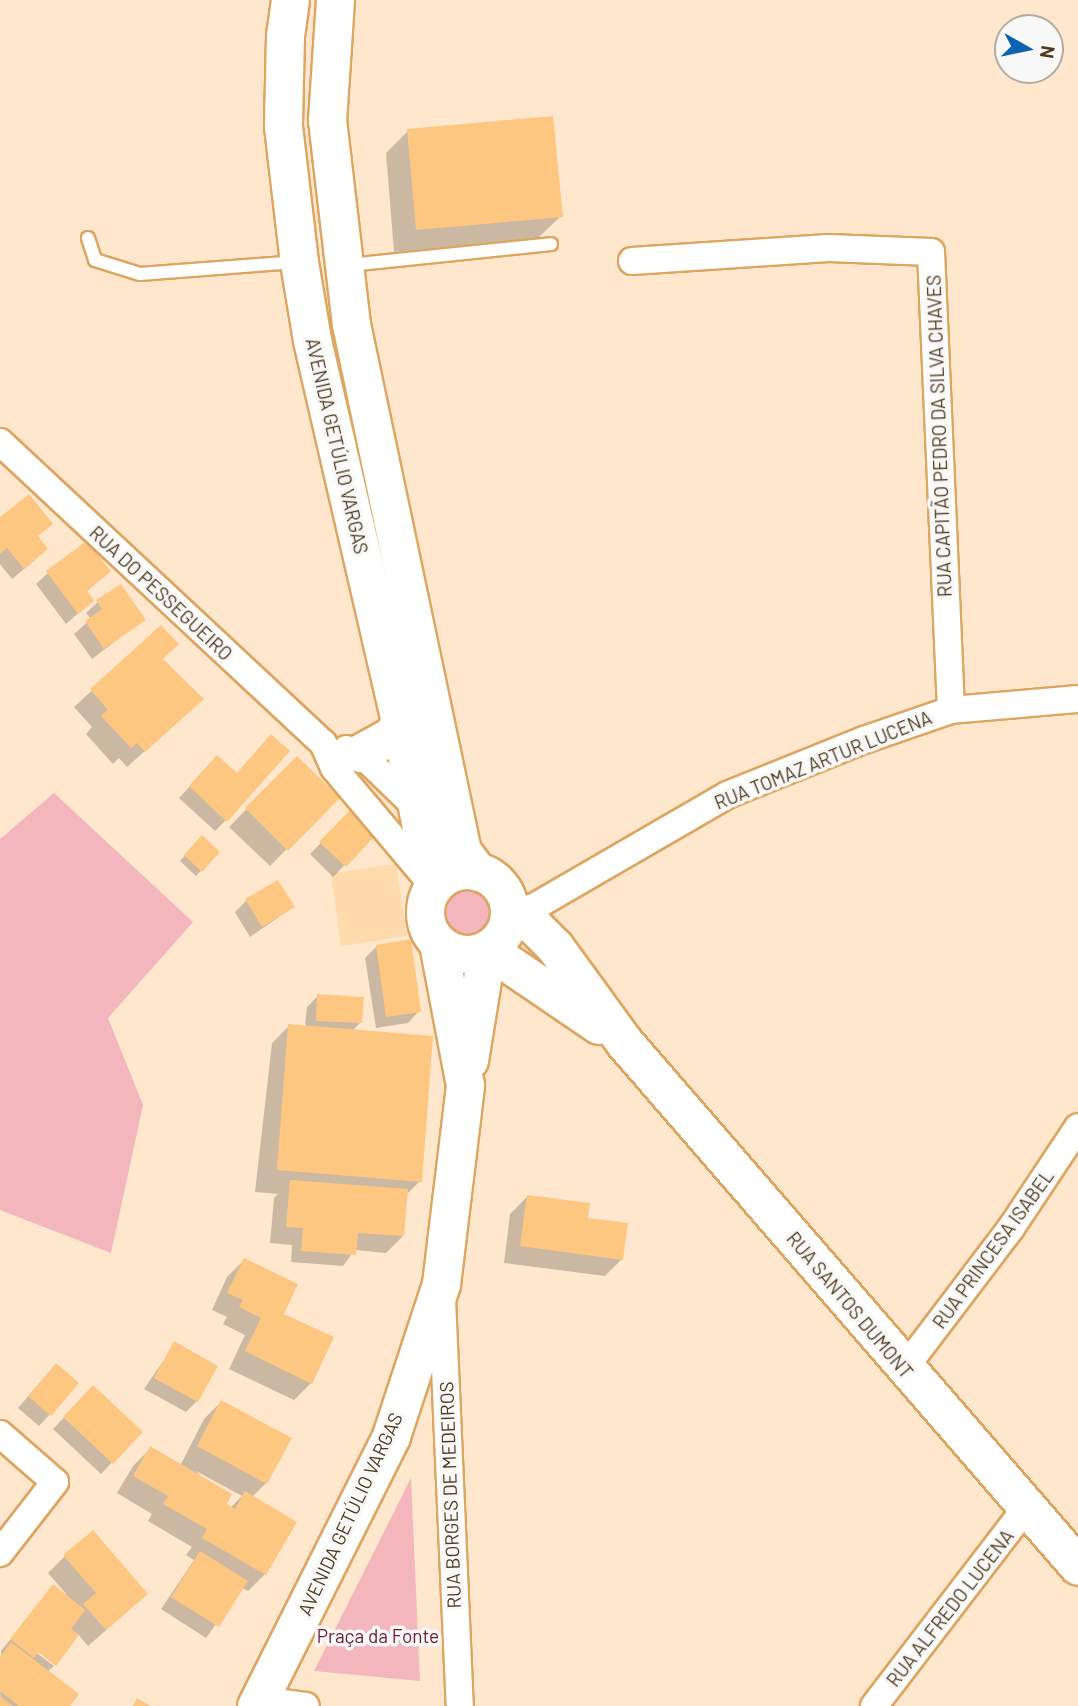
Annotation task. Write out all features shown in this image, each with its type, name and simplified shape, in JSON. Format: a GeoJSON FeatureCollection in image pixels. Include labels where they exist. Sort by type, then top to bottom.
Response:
{"type":"FeatureCollection","features":[{"type":"Feature","properties":{"kind":"main road","name":"AVENIDA GETÚLIO VARGAS"},"geometry":{"type":"LineString","coordinates":[[290,0],[285,35],[283,125],[299,262],[312,340],[419,810],[433,886]]}},
{"type":"Feature","properties":{"kind":"main road","name":"AVENIDA GETÚLIO VARGAS"},"geometry":{"type":"LineString","coordinates":[[335,0],[327,120],[341,265],[470,861]]}},
{"type":"Feature","properties":{"kind":"main road"},"geometry":{"type":"LineString","coordinates":[[283,125],[327,120]]}},
{"type":"Feature","properties":{"kind":"main road"},"geometry":{"type":"LineString","coordinates":[[360,753],[394,734],[398,724]]}},
{"type":"Feature","properties":{"kind":"main road"},"geometry":{"type":"LineString","coordinates":[[419,810],[470,861],[502,885],[509,912],[500,938],[487,949],[467,954],[438,943],[427,922],[433,886],[470,861]]}},
{"type":"Feature","properties":{"kind":"main road","name":"RUA SANTOS DUMONT"},"geometry":{"type":"LineString","coordinates":[[509,912],[534,926],[555,947],[624,1042],[1025,1509],[1078,1566]]}},
{"type":"Feature","properties":{"kind":"main road","name":"AVENIDA GETÚLIO VARGAS"},"geometry":{"type":"LineString","coordinates":[[258,1703],[391,1436],[441,1284],[465,1086],[438,943]]}},
{"type":"Feature","properties":{"kind":"main road"},"geometry":{"type":"LineString","coordinates":[[465,1086],[487,949]]}},
{"type":"Feature","properties":{"kind":"main road","name":"RUA SANTOS DUMONT"},"geometry":{"type":"LineString","coordinates":[[487,949],[624,1042]]}},
{"type":"Feature","properties":{"kind":"street","name":"RUA CAPITÃO PEDRO DA SILVA CHAVES"},"geometry":{"type":"LineString","coordinates":[[632,261],[830,248],[931,252],[951,710]]}},
{"type":"Feature","properties":{"kind":"street","name":"RUA DO PESSEGUEIRO"},"geometry":{"type":"LineString","coordinates":[[0,442],[323,743],[334,768],[433,886]]}},
{"type":"Feature","properties":{"kind":"street","name":"RUA TOMAZ ARTUR LUCENA"},"geometry":{"type":"LineString","coordinates":[[509,912],[534,907],[727,795],[951,710],[1078,699]]}},
{"type":"Feature","properties":{"kind":"street","name":"RUA DO PESSEGUEIRO"},"geometry":{"type":"LineString","coordinates":[[323,743],[360,753],[419,810]]}},
{"type":"Feature","properties":{"kind":"street","name":"RUA PRINCESA ISABEL"},"geometry":{"type":"LineString","coordinates":[[904,1369],[1011,1228],[1078,1127]]}},
{"type":"Feature","properties":{"kind":"street","name":"RUA BORGES DE MEDEIROS"},"geometry":{"type":"LineString","coordinates":[[441,1284],[460,1706]]}},
{"type":"Feature","properties":{"kind":"street"},"geometry":{"type":"LineString","coordinates":[[0,1434],[55,1482],[0,1553]]}},
{"type":"Feature","properties":{"kind":"street","name":"RUA ALFREDO LUCENA"},"geometry":{"type":"LineString","coordinates":[[874,1706],[1025,1509]]}},
{"type":"Feature","properties":{"kind":"street"},"geometry":{"type":"LineString","coordinates":[[258,1703],[306,1706]]}},
{"type":"Feature","properties":{"kind":"lane"},"geometry":{"type":"LineString","coordinates":[[88,238],[95,260],[141,274],[299,262]]}},
{"type":"Feature","properties":{"kind":"lane"},"geometry":{"type":"LineString","coordinates":[[341,265],[551,244]]}},
{"type":"Feature","properties":{"kind":"shaded area"},"geometry":{"type":"Polygon","coordinates":[[[396,864],[407,936],[341,946],[331,873],[396,864]]]}},
{"type":"Feature","properties":{"kind":"green space"},"geometry":{"type":"Polygon","coordinates":[[[54,793],[193,922],[108,1018],[143,1105],[111,1253],[0,1210],[0,839],[54,793]]]}},
{"type":"Feature","properties":{"kind":"green space"},"geometry":{"type":"Polygon","coordinates":[[[466,879],[479,882],[489,889],[496,899],[499,912],[496,925],[489,935],[479,942],[466,945],[453,942],[443,935],[436,925],[433,912],[436,899],[443,889],[453,882],[466,879]]]}},
{"type":"Feature","properties":{"kind":"green space","name":"Praça da Fonte"},"geometry":{"type":"Polygon","coordinates":[[[411,1478],[420,1681],[314,1671],[411,1478]]]}},
{"type":"Feature","properties":{"kind":"building"},"geometry":{"type":"Polygon","coordinates":[[[553,116],[563,217],[416,230],[407,129],[553,116]]]}},
{"type":"Feature","properties":{"kind":"building"},"geometry":{"type":"Polygon","coordinates":[[[29,494],[53,524],[38,536],[48,549],[24,569],[7,548],[0,554],[0,517],[29,494]]]}},
{"type":"Feature","properties":{"kind":"building"},"geometry":{"type":"Polygon","coordinates":[[[88,540],[111,572],[87,590],[94,601],[78,614],[46,571],[88,540]]]}},
{"type":"Feature","properties":{"kind":"building"},"geometry":{"type":"Polygon","coordinates":[[[121,584],[146,620],[104,649],[85,621],[102,609],[96,600],[121,584]]]}},
{"type":"Feature","properties":{"kind":"building"},"geometry":{"type":"Polygon","coordinates":[[[161,625],[179,644],[163,659],[204,699],[145,752],[137,743],[131,748],[101,716],[108,710],[90,689],[161,625]]]}},
{"type":"Feature","properties":{"kind":"building"},"geometry":{"type":"Polygon","coordinates":[[[271,734],[290,751],[227,822],[189,786],[217,755],[237,773],[271,734]]]}},
{"type":"Feature","properties":{"kind":"building"},"geometry":{"type":"Polygon","coordinates":[[[297,756],[340,798],[288,851],[245,808],[297,756]]]}},
{"type":"Feature","properties":{"kind":"building"},"geometry":{"type":"Polygon","coordinates":[[[350,810],[376,835],[346,867],[319,842],[350,810]]]}},
{"type":"Feature","properties":{"kind":"building"},"geometry":{"type":"Polygon","coordinates":[[[202,835],[220,852],[202,872],[184,855],[202,835]]]}},
{"type":"Feature","properties":{"kind":"building"},"geometry":{"type":"Polygon","coordinates":[[[278,880],[295,907],[262,927],[245,899],[278,880]]]}},
{"type":"Feature","properties":{"kind":"building"},"geometry":{"type":"Polygon","coordinates":[[[411,939],[421,1012],[386,1017],[376,945],[411,939]]]}},
{"type":"Feature","properties":{"kind":"building"},"geometry":{"type":"Polygon","coordinates":[[[317,994],[364,997],[362,1023],[316,1021],[317,994]]]}},
{"type":"Feature","properties":{"kind":"building"},"geometry":{"type":"Polygon","coordinates":[[[288,1024],[433,1036],[422,1182],[277,1170],[288,1024]]]}},
{"type":"Feature","properties":{"kind":"building"},"geometry":{"type":"Polygon","coordinates":[[[290,1180],[408,1189],[404,1236],[358,1233],[356,1255],[301,1251],[303,1228],[286,1227],[290,1180]]]}},
{"type":"Feature","properties":{"kind":"building"},"geometry":{"type":"Polygon","coordinates":[[[527,1195],[590,1203],[588,1218],[628,1223],[623,1260],[520,1246],[527,1195]]]}},
{"type":"Feature","properties":{"kind":"building"},"geometry":{"type":"Polygon","coordinates":[[[244,1258],[298,1284],[284,1314],[334,1337],[312,1384],[245,1351],[261,1318],[239,1307],[243,1300],[227,1293],[244,1258]]]}},
{"type":"Feature","properties":{"kind":"building"},"geometry":{"type":"Polygon","coordinates":[[[174,1341],[218,1366],[198,1402],[154,1378],[174,1341]]]}},
{"type":"Feature","properties":{"kind":"building"},"geometry":{"type":"Polygon","coordinates":[[[56,1363],[79,1383],[51,1416],[28,1396],[56,1363]]]}},
{"type":"Feature","properties":{"kind":"building"},"geometry":{"type":"Polygon","coordinates":[[[93,1385],[143,1432],[113,1464],[63,1417],[93,1385]]]}},
{"type":"Feature","properties":{"kind":"building"},"geometry":{"type":"Polygon","coordinates":[[[221,1400],[292,1438],[267,1484],[197,1446],[221,1400]]]}},
{"type":"Feature","properties":{"kind":"building"},"geometry":{"type":"Polygon","coordinates":[[[150,1446],[232,1494],[227,1504],[235,1509],[245,1491],[297,1522],[266,1575],[202,1538],[207,1529],[163,1504],[168,1496],[133,1476],[150,1446]]]}},
{"type":"Feature","properties":{"kind":"building"},"geometry":{"type":"Polygon","coordinates":[[[93,1530],[148,1594],[106,1630],[83,1604],[96,1593],[63,1555],[93,1530]]]}},
{"type":"Feature","properties":{"kind":"building"},"geometry":{"type":"Polygon","coordinates":[[[200,1551],[248,1581],[219,1627],[171,1597],[200,1551]]]}},
{"type":"Feature","properties":{"kind":"building"},"geometry":{"type":"Polygon","coordinates":[[[53,1584],[85,1610],[71,1629],[79,1635],[56,1666],[38,1652],[34,1658],[10,1639],[53,1584]]]}},
{"type":"Feature","properties":{"kind":"building"},"geometry":{"type":"Polygon","coordinates":[[[11,1642],[79,1694],[70,1706],[19,1706],[0,1691],[0,1657],[11,1642]]]}},
{"type":"Feature","properties":{"kind":"building"},"geometry":{"type":"Polygon","coordinates":[[[0,1696],[13,1706],[0,1706],[0,1696]]]}},
{"type":"Feature","properties":{"kind":"building"},"geometry":{"type":"Polygon","coordinates":[[[137,1698],[151,1706],[133,1706],[137,1698]]]}}]}
